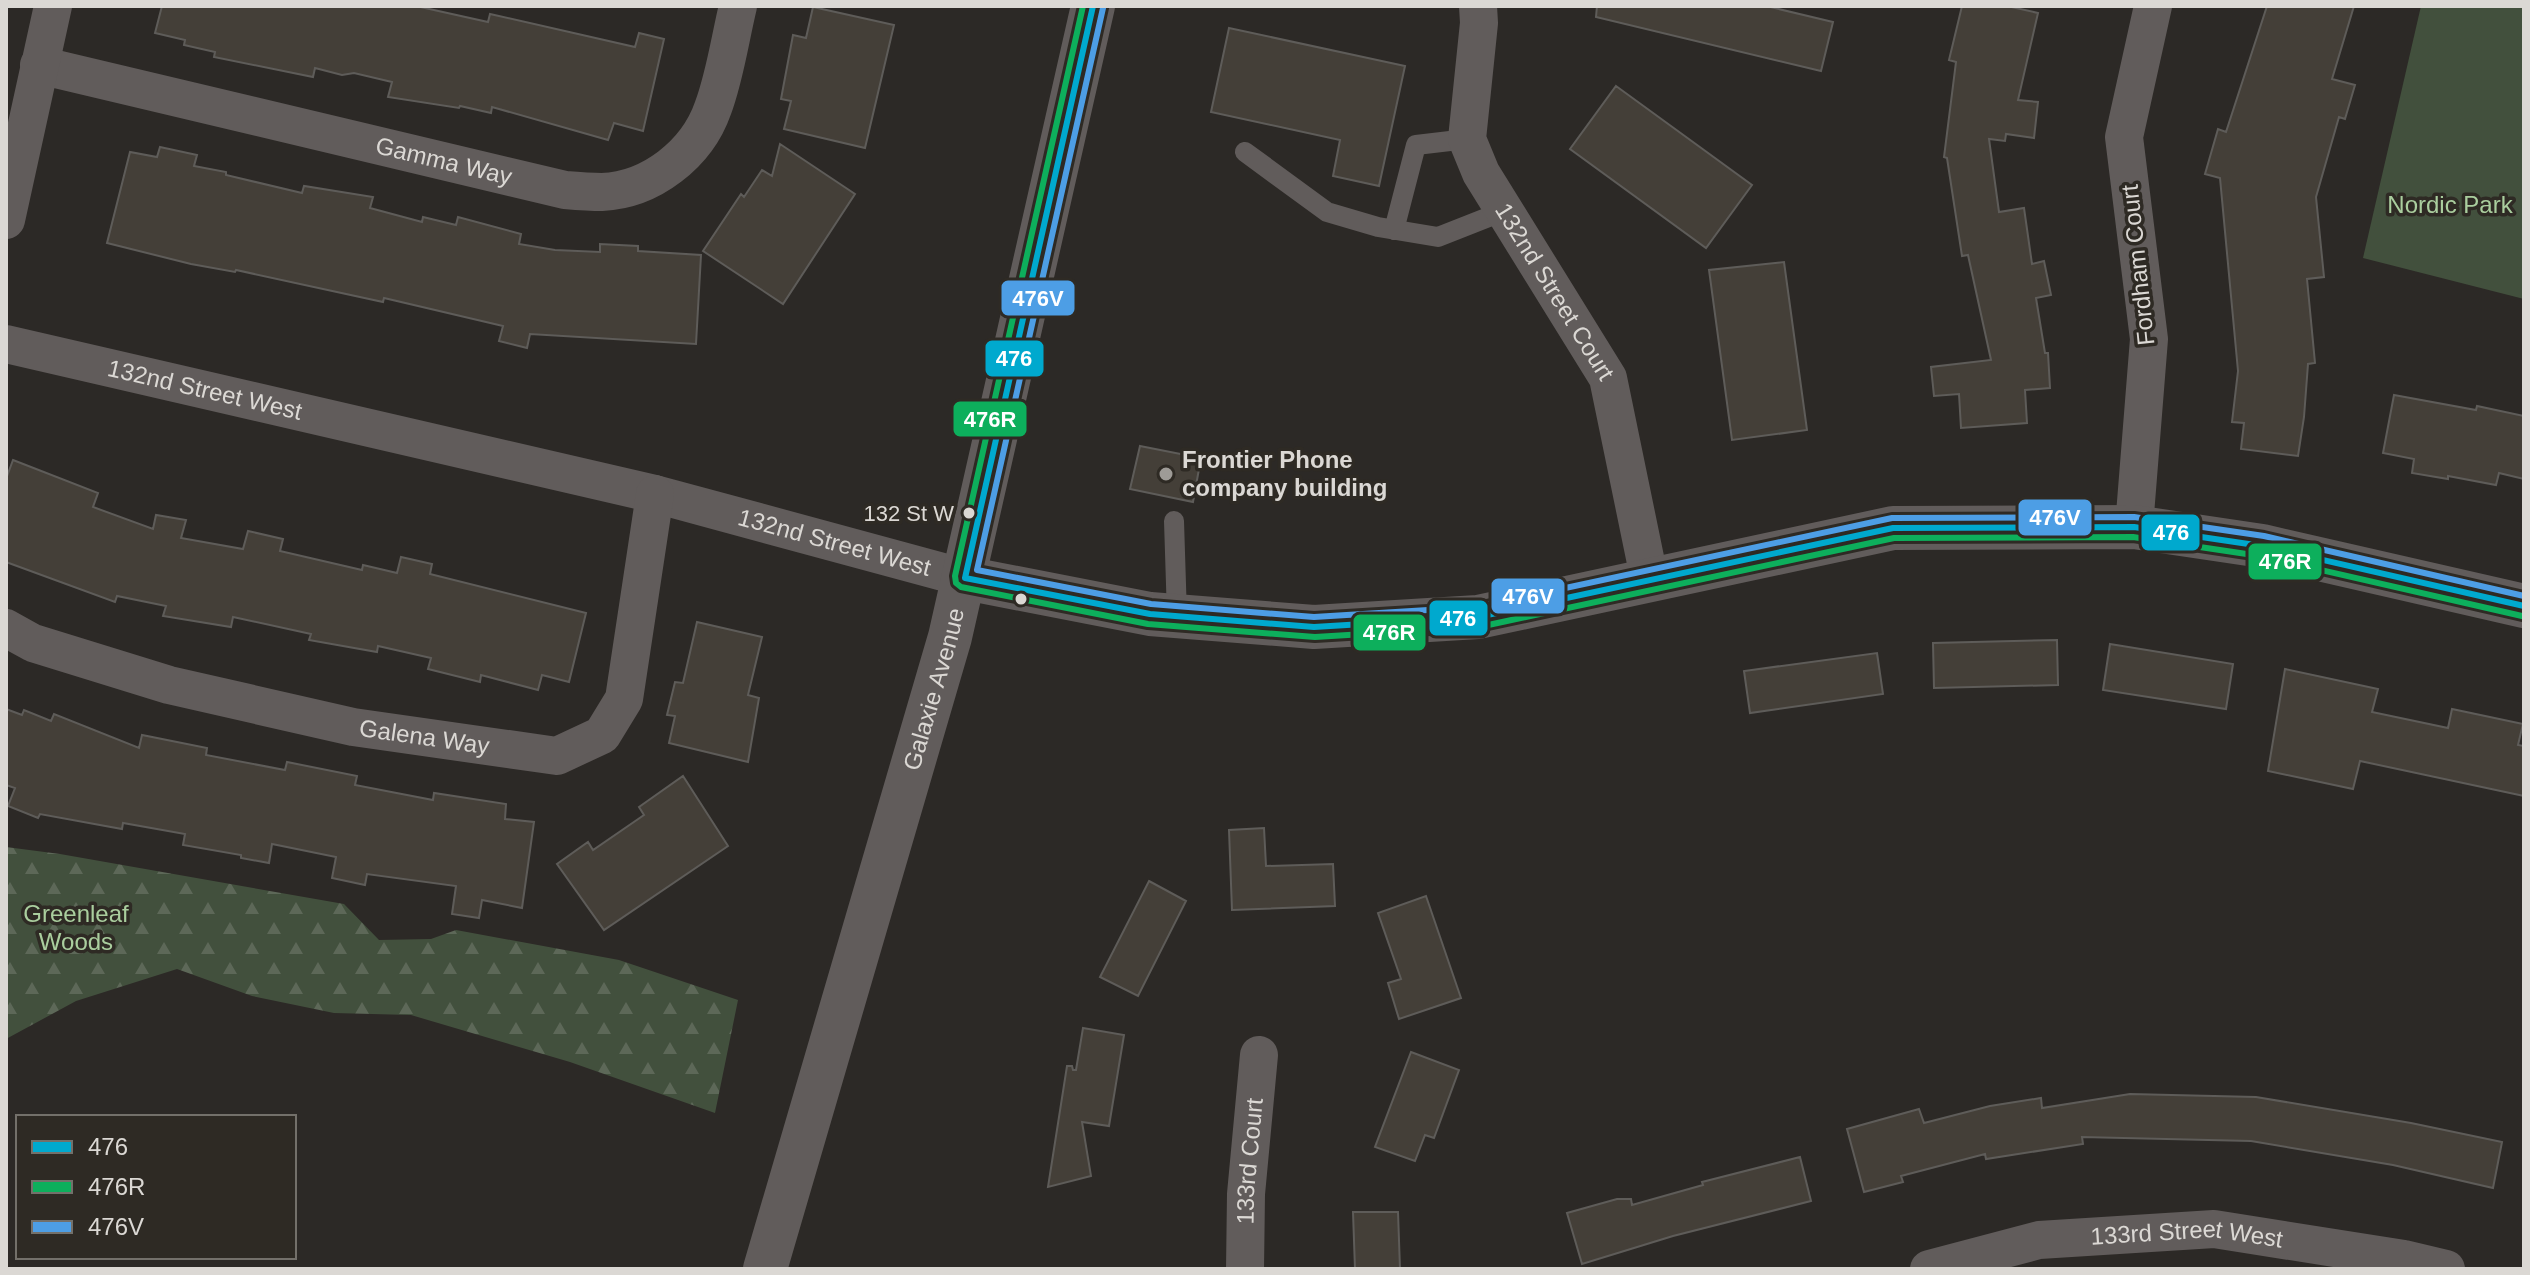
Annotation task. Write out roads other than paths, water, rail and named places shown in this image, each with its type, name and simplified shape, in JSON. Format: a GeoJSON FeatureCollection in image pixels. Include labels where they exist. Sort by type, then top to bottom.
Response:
{"type":"FeatureCollection","features":[{"type":"Feature","properties":{"kind":"street"},"geometry":{"type":"LineString","coordinates":[[6,220],[53,6]]}},
{"type":"Feature","properties":{"kind":"street","name":"Gamma Way"},"geometry":{"type":"LineString","coordinates":[[39,65],[565,190],[603,192],[633,186],[662,173],[703,131],[714,107],[738,6]]}},
{"type":"Feature","properties":{"kind":"street","name":"Galaxie Avenue"},"geometry":{"type":"LineString","coordinates":[[765,1269],[950,637],[1093,6]]}},
{"type":"Feature","properties":{"kind":"street","name":"132nd Street Court"},"geometry":{"type":"LineString","coordinates":[[1478,6],[1467,139],[1481,173],[1608,378],[1650,582]]}},
{"type":"Feature","properties":{"kind":"street","name":"Fordham Court"},"geometry":{"type":"LineString","coordinates":[[2134,527],[2149,339],[2124,137],[2153,6]]}},
{"type":"Feature","properties":{"kind":"street","name":"132nd Street West"},"geometry":{"type":"LineString","coordinates":[[6,344],[655,494],[965,578],[1150,614],[1314,627],[1478,617],[1893,528],[2134,527],[2262,546],[2524,606]]}},
{"type":"Feature","properties":{"kind":"street","name":"Galena Way"},"geometry":{"type":"LineString","coordinates":[[6,628],[33,643],[185,689],[353,727],[557,756],[602,735],[624,699],[655,494]]}},
{"type":"Feature","properties":{"kind":"street","name":"133rd Court"},"geometry":{"type":"LineString","coordinates":[[1245,1269],[1246,1194],[1259,1055]]}},
{"type":"Feature","properties":{"kind":"street","name":"133rd Street West"},"geometry":{"type":"LineString","coordinates":[[1929,1269],[2039,1240],[2214,1229],[2402,1264],[2446,1269]]}},
{"type":"Feature","properties":{"kind":"lane"},"geometry":{"type":"LineString","coordinates":[[1394,230],[1416,145],[1467,139]]}},
{"type":"Feature","properties":{"kind":"lane"},"geometry":{"type":"LineString","coordinates":[[1245,152],[1327,212],[1394,230],[1438,237],[1504,211]]}},
{"type":"Feature","properties":{"kind":"lane"},"geometry":{"type":"LineString","coordinates":[[1174,521],[1177,616]]}},
{"type":"Feature","properties":{"kind":"place","name":"Frontier Phone company building"},"geometry":{"type":"Point","coordinates":[1166,474]}},
{"type":"Feature","properties":{"kind":"place","name":"132 St W"},"geometry":{"type":"Point","coordinates":[969,513]}},
{"type":"Feature","properties":{"kind":"park label","name":"Nordic Park"},"geometry":{"type":"Point","coordinates":[2450,205]}},
{"type":"Feature","properties":{"kind":"park label","name":"Greenleaf Woods"},"geometry":{"type":"Point","coordinates":[76,928]}}]}
